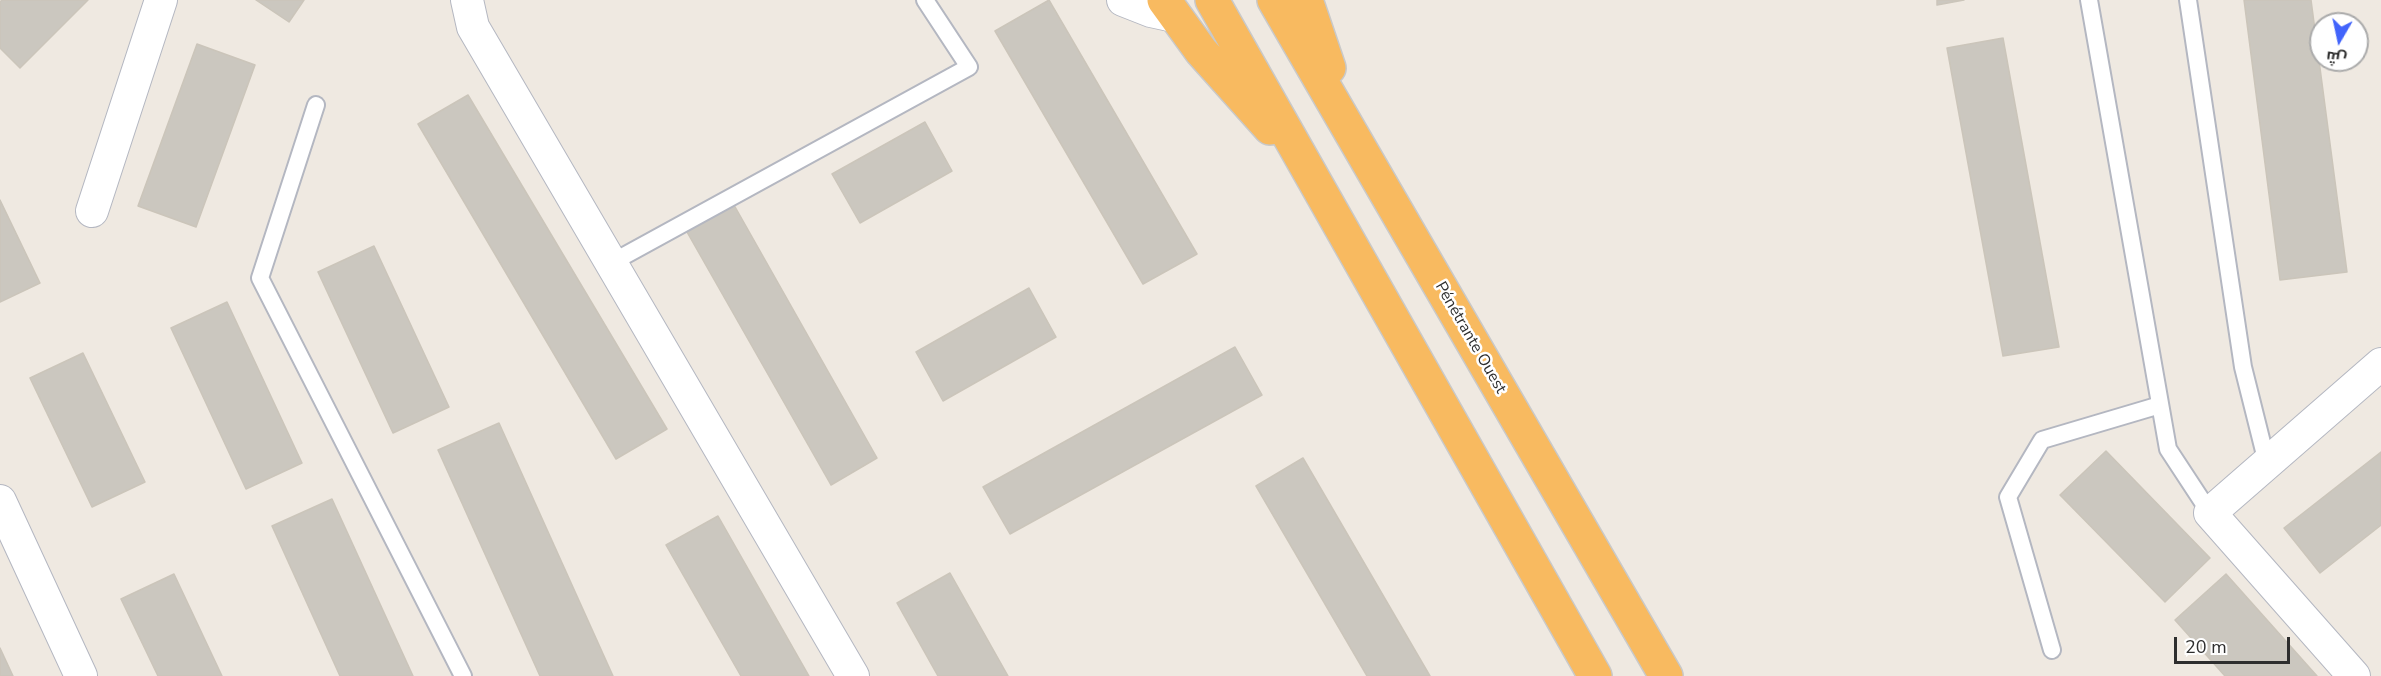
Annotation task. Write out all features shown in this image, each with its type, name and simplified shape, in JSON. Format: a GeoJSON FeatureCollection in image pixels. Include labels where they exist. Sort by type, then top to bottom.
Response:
{"type":"FeatureCollection","features":[{"type":"Feature","properties":{"kind":"highway"},"geometry":{"type":"LineString","coordinates":[[1212,0],[1595,676]]}},
{"type":"Feature","properties":{"kind":"highway","name":"Pénétrante Ouest"},"geometry":{"type":"LineString","coordinates":[[1274,0],[1666,676]]}},
{"type":"Feature","properties":{"kind":"highway"},"geometry":{"type":"LineString","coordinates":[[1306,0],[1329,68],[1340,114]]}},
{"type":"Feature","properties":{"kind":"highway"},"geometry":{"type":"LineString","coordinates":[[1169,8],[1234,90],[1304,163]]}},
{"type":"Feature","properties":{"kind":"street"},"geometry":{"type":"LineString","coordinates":[[92,211],[161,0]]}},
{"type":"Feature","properties":{"kind":"street"},"geometry":{"type":"LineString","coordinates":[[467,0],[473,27],[853,676]]}},
{"type":"Feature","properties":{"kind":"street"},"geometry":{"type":"LineString","coordinates":[[1123,0],[1151,12],[1169,8]]}},
{"type":"Feature","properties":{"kind":"street"},"geometry":{"type":"LineString","coordinates":[[2354,676],[2210,513],[2381,364]]}},
{"type":"Feature","properties":{"kind":"street"},"geometry":{"type":"LineString","coordinates":[[0,501],[81,676]]}},
{"type":"Feature","properties":{"kind":"lane"},"geometry":{"type":"LineString","coordinates":[[611,263],[969,67],[925,0]]}},
{"type":"Feature","properties":{"kind":"lane"},"geometry":{"type":"LineString","coordinates":[[2089,0],[2168,449],[2210,513]]}},
{"type":"Feature","properties":{"kind":"lane"},"geometry":{"type":"LineString","coordinates":[[2188,0],[2243,367],[2267,463]]}},
{"type":"Feature","properties":{"kind":"lane"},"geometry":{"type":"LineString","coordinates":[[315,105],[260,278],[463,676]]}},
{"type":"Feature","properties":{"kind":"lane"},"geometry":{"type":"LineString","coordinates":[[2052,650],[2008,497],[2042,440],[2160,405]]}},
{"type":"Feature","properties":{"kind":"building"},"geometry":{"type":"Polygon","coordinates":[[[2,0],[88,0],[20,68],[0,48],[0,2],[2,0]]]}},
{"type":"Feature","properties":{"kind":"building"},"geometry":{"type":"Polygon","coordinates":[[[256,0],[304,0],[289,22],[256,0]]]}},
{"type":"Feature","properties":{"kind":"building"},"geometry":{"type":"Polygon","coordinates":[[[1049,0],[1197,254],[1143,284],[995,31],[1049,0]]]}},
{"type":"Feature","properties":{"kind":"building"},"geometry":{"type":"Polygon","coordinates":[[[1937,0],[1964,0],[1937,5],[1937,0]]]}},
{"type":"Feature","properties":{"kind":"building"},"geometry":{"type":"Polygon","coordinates":[[[2244,0],[2311,0],[2313,12],[2309,12],[2309,72],[2321,72],[2347,272],[2280,280],[2244,0]]]}},
{"type":"Feature","properties":{"kind":"building"},"geometry":{"type":"Polygon","coordinates":[[[2003,38],[2059,347],[2003,356],[1947,48],[2003,38]]]}},
{"type":"Feature","properties":{"kind":"building"},"geometry":{"type":"Polygon","coordinates":[[[197,44],[255,65],[196,227],[138,206],[197,44]]]}},
{"type":"Feature","properties":{"kind":"building"},"geometry":{"type":"Polygon","coordinates":[[[468,95],[667,429],[616,459],[418,124],[468,95]]]}},
{"type":"Feature","properties":{"kind":"building"},"geometry":{"type":"Polygon","coordinates":[[[925,122],[952,171],[860,223],[832,174],[925,122]]]}},
{"type":"Feature","properties":{"kind":"building"},"geometry":{"type":"Polygon","coordinates":[[[0,200],[40,283],[0,302],[0,200]]]}},
{"type":"Feature","properties":{"kind":"building"},"geometry":{"type":"Polygon","coordinates":[[[734,205],[877,458],[831,485],[687,232],[734,205]]]}},
{"type":"Feature","properties":{"kind":"building"},"geometry":{"type":"Polygon","coordinates":[[[374,246],[449,407],[393,433],[318,272],[374,246]]]}},
{"type":"Feature","properties":{"kind":"building"},"geometry":{"type":"Polygon","coordinates":[[[1029,288],[1056,337],[943,401],[916,352],[1029,288]]]}},
{"type":"Feature","properties":{"kind":"building"},"geometry":{"type":"Polygon","coordinates":[[[227,302],[302,463],[246,489],[171,328],[227,302]]]}},
{"type":"Feature","properties":{"kind":"building"},"geometry":{"type":"Polygon","coordinates":[[[1235,347],[1262,395],[1010,534],[983,487],[1235,347]]]}},
{"type":"Feature","properties":{"kind":"building"},"geometry":{"type":"Polygon","coordinates":[[[83,353],[145,482],[92,507],[30,378],[83,353]]]}},
{"type":"Feature","properties":{"kind":"building"},"geometry":{"type":"Polygon","coordinates":[[[499,423],[613,676],[540,676],[438,450],[499,423]]]}},
{"type":"Feature","properties":{"kind":"building"},"geometry":{"type":"Polygon","coordinates":[[[2106,451],[2210,558],[2165,602],[2060,495],[2106,451]]]}},
{"type":"Feature","properties":{"kind":"building"},"geometry":{"type":"Polygon","coordinates":[[[2381,452],[2381,525],[2320,573],[2284,528],[2381,452]]]}},
{"type":"Feature","properties":{"kind":"building"},"geometry":{"type":"Polygon","coordinates":[[[1303,458],[1430,676],[1367,676],[1256,486],[1303,458]]]}},
{"type":"Feature","properties":{"kind":"building"},"geometry":{"type":"Polygon","coordinates":[[[332,499],[413,676],[340,676],[272,526],[332,499]]]}},
{"type":"Feature","properties":{"kind":"building"},"geometry":{"type":"Polygon","coordinates":[[[718,516],[809,676],[741,676],[666,545],[718,516]]]}},
{"type":"Feature","properties":{"kind":"building"},"geometry":{"type":"Polygon","coordinates":[[[950,573],[1008,676],[938,676],[897,603],[950,573]]]}},
{"type":"Feature","properties":{"kind":"building"},"geometry":{"type":"Polygon","coordinates":[[[174,574],[222,676],[158,676],[121,599],[174,574]]]}},
{"type":"Feature","properties":{"kind":"building"},"geometry":{"type":"Polygon","coordinates":[[[2226,574],[2317,676],[2225,676],[2175,620],[2226,574]]]}},
{"type":"Feature","properties":{"kind":"building"},"geometry":{"type":"Polygon","coordinates":[[[0,648],[13,676],[0,676],[0,648]]]}}]}
